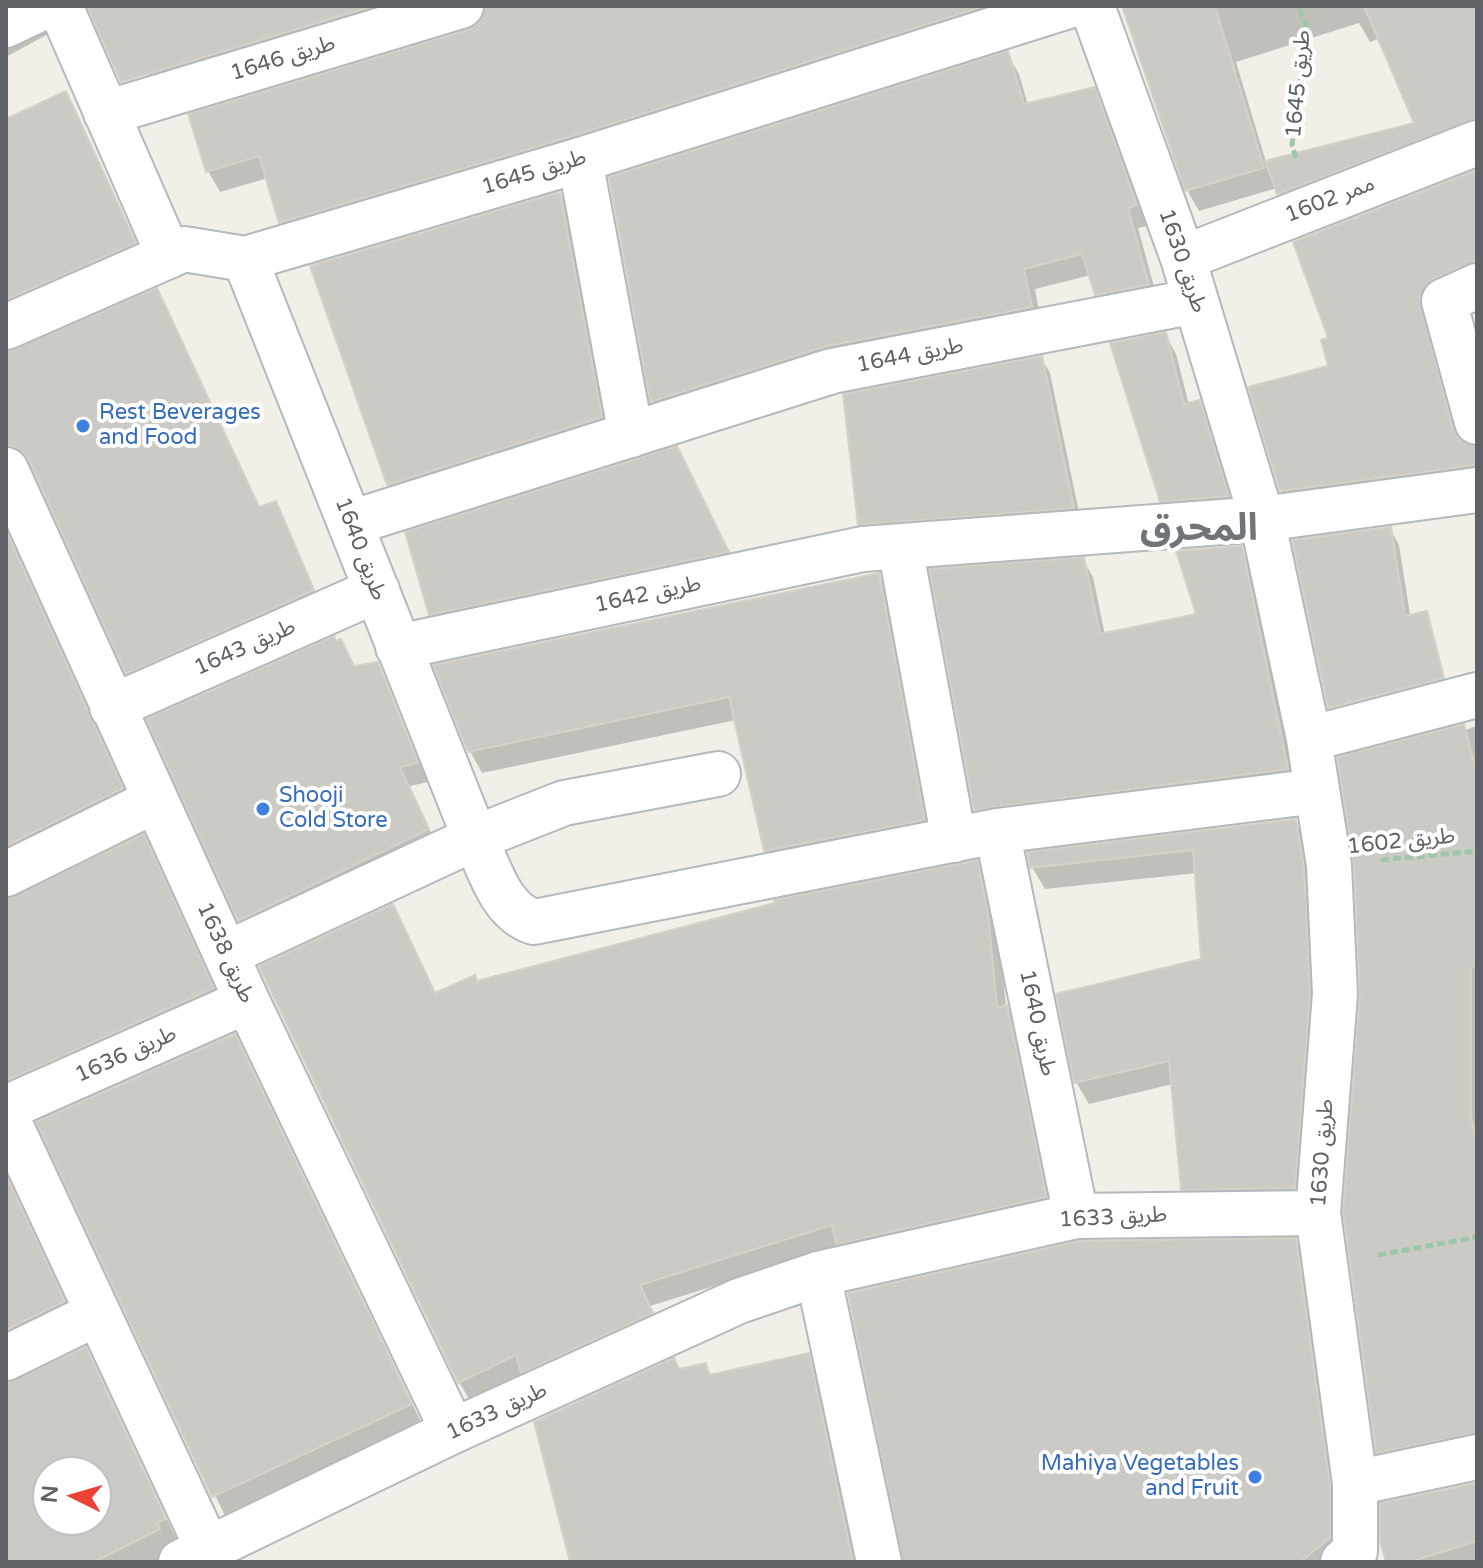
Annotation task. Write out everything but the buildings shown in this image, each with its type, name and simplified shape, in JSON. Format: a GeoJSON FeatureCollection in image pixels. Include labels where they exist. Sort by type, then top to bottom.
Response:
{"type":"FeatureCollection","features":[{"type":"Feature","properties":{"kind":"street"},"geometry":{"type":"LineString","coordinates":[[6,25],[46,6]]}},
{"type":"Feature","properties":{"kind":"street"},"geometry":{"type":"LineString","coordinates":[[60,6],[169,256]]}},
{"type":"Feature","properties":{"kind":"street","name":"طريق 1646"},"geometry":{"type":"LineString","coordinates":[[106,113],[461,6]]}},
{"type":"Feature","properties":{"kind":"street","name":"طريق 1645"},"geometry":{"type":"LineString","coordinates":[[6,327],[194,248],[233,260],[245,259],[580,160],[1068,6]]}},
{"type":"Feature","properties":{"kind":"street","name":"طريق 1630"},"geometry":{"type":"LineString","coordinates":[[1092,6],[1183,258],[1262,519],[1309,739],[1329,865],[1335,994],[1318,1213],[1355,1483],[1355,1551],[1343,1562]]}},
{"type":"Feature","properties":{"kind":"street","name":"ممر 1602"},"geometry":{"type":"LineString","coordinates":[[1183,258],[1477,143]]}},
{"type":"Feature","properties":{"kind":"street"},"geometry":{"type":"LineString","coordinates":[[580,160],[631,435]]}},
{"type":"Feature","properties":{"kind":"street","name":"طريق 1640"},"geometry":{"type":"LineString","coordinates":[[245,259],[475,838],[507,906],[518,917],[534,922],[997,831],[1317,791]]}},
{"type":"Feature","properties":{"kind":"street"},"geometry":{"type":"LineString","coordinates":[[1477,286],[1444,301],[1477,422]]}},
{"type":"Feature","properties":{"kind":"street","name":"طريق 1644"},"geometry":{"type":"LineString","coordinates":[[351,523],[832,371],[1196,301]]}},
{"type":"Feature","properties":{"kind":"street","name":"طريق 1638"},"geometry":{"type":"LineString","coordinates":[[6,470],[247,1001],[453,1431]]}},
{"type":"Feature","properties":{"kind":"street"},"geometry":{"type":"LineString","coordinates":[[1262,519],[1477,490]]}},
{"type":"Feature","properties":{"kind":"street","name":"طريق 1642"},"geometry":{"type":"LineString","coordinates":[[398,647],[863,549],[1262,519]]}},
{"type":"Feature","properties":{"kind":"street"},"geometry":{"type":"LineString","coordinates":[[900,547],[954,840]]}},
{"type":"Feature","properties":{"kind":"street","name":"طريق 1643"},"geometry":{"type":"LineString","coordinates":[[112,707],[377,590]]}},
{"type":"Feature","properties":{"kind":"street"},"geometry":{"type":"LineString","coordinates":[[1309,739],[1477,695]]}},
{"type":"Feature","properties":{"kind":"street"},"geometry":{"type":"LineString","coordinates":[[226,954],[475,838],[564,803],[718,774]]}},
{"type":"Feature","properties":{"kind":"street"},"geometry":{"type":"LineString","coordinates":[[6,874],[154,801]]}},
{"type":"Feature","properties":{"kind":"street","name":"طريق 1640"},"geometry":{"type":"LineString","coordinates":[[997,831],[1076,1216]]}},
{"type":"Feature","properties":{"kind":"street","name":"طريق 1636"},"geometry":{"type":"LineString","coordinates":[[6,1108],[247,1001]]}},
{"type":"Feature","properties":{"kind":"street"},"geometry":{"type":"LineString","coordinates":[[6,1116],[98,1313],[194,1555]]}},
{"type":"Feature","properties":{"kind":"street","name":"طريق 1633"},"geometry":{"type":"LineString","coordinates":[[194,1555],[453,1431],[739,1301],[818,1274],[886,1255],[1076,1216],[1318,1213]]}},
{"type":"Feature","properties":{"kind":"street"},"geometry":{"type":"LineString","coordinates":[[818,1274],[879,1562]]}},
{"type":"Feature","properties":{"kind":"street"},"geometry":{"type":"LineString","coordinates":[[6,1358],[98,1313]]}},
{"type":"Feature","properties":{"kind":"street"},"geometry":{"type":"LineString","coordinates":[[1355,1483],[1477,1457]]}},
{"type":"Feature","properties":{"kind":"path","name":"طريق 1645"},"geometry":{"type":"LineString","coordinates":[[1298,6],[1307,28],[1292,145],[1312,207]]}},
{"type":"Feature","properties":{"kind":"path","name":"طريق 1602"},"geometry":{"type":"LineString","coordinates":[[1329,865],[1477,851]]}},
{"type":"Feature","properties":{"kind":"path"},"geometry":{"type":"LineString","coordinates":[[1326,1262],[1477,1237]]}},
{"type":"Feature","properties":{"kind":"place","name":"Rest Beverages and Food"},"geometry":{"type":"Point","coordinates":[83,426]}},
{"type":"Feature","properties":{"kind":"place","name":"Shooji Cold Store"},"geometry":{"type":"Point","coordinates":[263,809]}},
{"type":"Feature","properties":{"kind":"place","name":"Mahiya Vegetables and Fruit"},"geometry":{"type":"Point","coordinates":[1255,1477]}},
{"type":"Feature","properties":{"kind":"district","name":"المحرق"},"geometry":{"type":"Point","coordinates":[1199,530]}}]}
